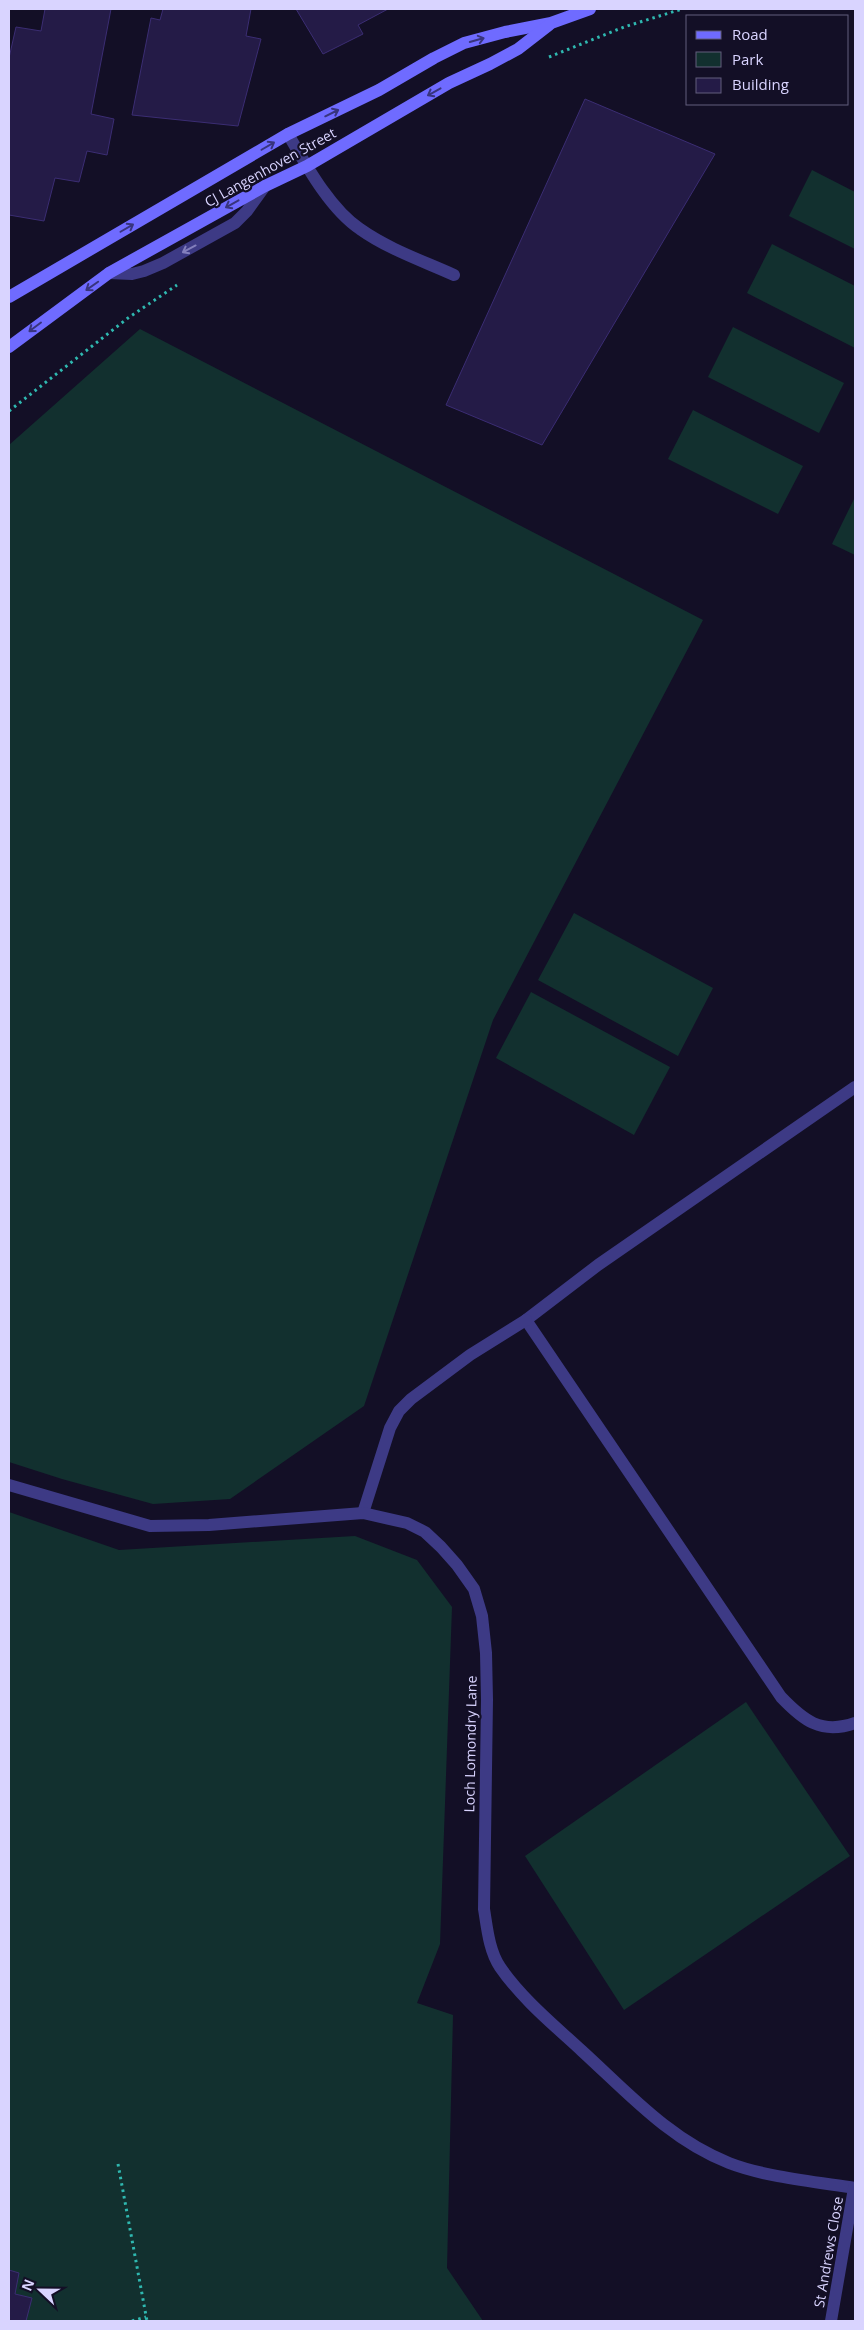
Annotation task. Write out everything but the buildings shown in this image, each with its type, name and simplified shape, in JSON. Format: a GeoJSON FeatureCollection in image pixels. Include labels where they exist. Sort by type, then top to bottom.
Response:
{"type":"FeatureCollection","features":[{"type":"Feature","properties":{"kind":"street","name":"CJ Langenhoven Street"},"geometry":{"type":"LineString","coordinates":[[9,297],[288,134],[379,90],[464,43],[505,32],[551,23],[590,9]]}},
{"type":"Feature","properties":{"kind":"street","name":"CJ Langenhoven Street"},"geometry":{"type":"LineString","coordinates":[[9,347],[109,273],[265,186],[307,166],[441,88],[518,49],[551,23]]}},
{"type":"Feature","properties":{"kind":"street"},"geometry":{"type":"LineString","coordinates":[[288,134],[307,166],[339,210],[360,230],[454,276]]}},
{"type":"Feature","properties":{"kind":"street"},"geometry":{"type":"LineString","coordinates":[[109,273],[132,274],[144,271],[221,232],[247,211],[265,186]]}},
{"type":"Feature","properties":{"kind":"street"},"geometry":{"type":"LineString","coordinates":[[362,1513],[390,1428],[399,1411],[411,1399],[470,1355],[526,1320],[598,1265],[855,1087]]}},
{"type":"Feature","properties":{"kind":"street"},"geometry":{"type":"LineString","coordinates":[[526,1320],[781,1696],[801,1717],[820,1725],[843,1727],[855,1723]]}},
{"type":"Feature","properties":{"kind":"street","name":"Loch Lomondry Lane"},"geometry":{"type":"LineString","coordinates":[[9,1485],[150,1526],[209,1526],[362,1513],[406,1523],[425,1532],[457,1565],[474,1590],[482,1616],[486,1653],[487,1700],[484,1909],[490,1940],[499,1966],[558,2028],[647,2110],[687,2142],[730,2163],[760,2171],[855,2188]]}},
{"type":"Feature","properties":{"kind":"street","name":"St Andrews Close"},"geometry":{"type":"LineString","coordinates":[[831,2321],[855,2188]]}},
{"type":"Feature","properties":{"kind":"path"},"geometry":{"type":"LineString","coordinates":[[118,2164],[146,2319],[132,2321]]}},
{"type":"Feature","properties":{"kind":"green space"},"geometry":{"type":"Polygon","coordinates":[[[812,170],[855,192],[855,249],[789,216],[812,170]]]}},
{"type":"Feature","properties":{"kind":"green space"},"geometry":{"type":"Polygon","coordinates":[[[772,244],[855,286],[855,348],[747,293],[772,244]]]}},
{"type":"Feature","properties":{"kind":"green space"},"geometry":{"type":"Polygon","coordinates":[[[733,327],[844,383],[819,433],[708,377],[733,327]]]}},
{"type":"Feature","properties":{"kind":"green space"},"geometry":{"type":"Polygon","coordinates":[[[140,329],[703,620],[493,1020],[364,1406],[230,1499],[153,1504],[9,1462],[9,445],[140,329]]]}},
{"type":"Feature","properties":{"kind":"green space"},"geometry":{"type":"Polygon","coordinates":[[[693,410],[803,466],[778,514],[668,459],[693,410]]]}},
{"type":"Feature","properties":{"kind":"green space"},"geometry":{"type":"Polygon","coordinates":[[[855,497],[855,555],[832,544],[855,497]]]}},
{"type":"Feature","properties":{"kind":"green space"},"geometry":{"type":"Polygon","coordinates":[[[574,913],[713,988],[678,1056],[538,980],[574,913]]]}},
{"type":"Feature","properties":{"kind":"green space"},"geometry":{"type":"Polygon","coordinates":[[[531,992],[670,1067],[634,1135],[496,1058],[531,992]]]}},
{"type":"Feature","properties":{"kind":"green space"},"geometry":{"type":"Polygon","coordinates":[[[9,1512],[119,1550],[355,1536],[417,1560],[452,1607],[440,1944],[417,2003],[453,2015],[447,2268],[483,2321],[9,2321],[9,1512]]]}},
{"type":"Feature","properties":{"kind":"green space"},"geometry":{"type":"Polygon","coordinates":[[[746,1702],[850,1856],[624,2010],[525,1856],[746,1702]]]}}]}
